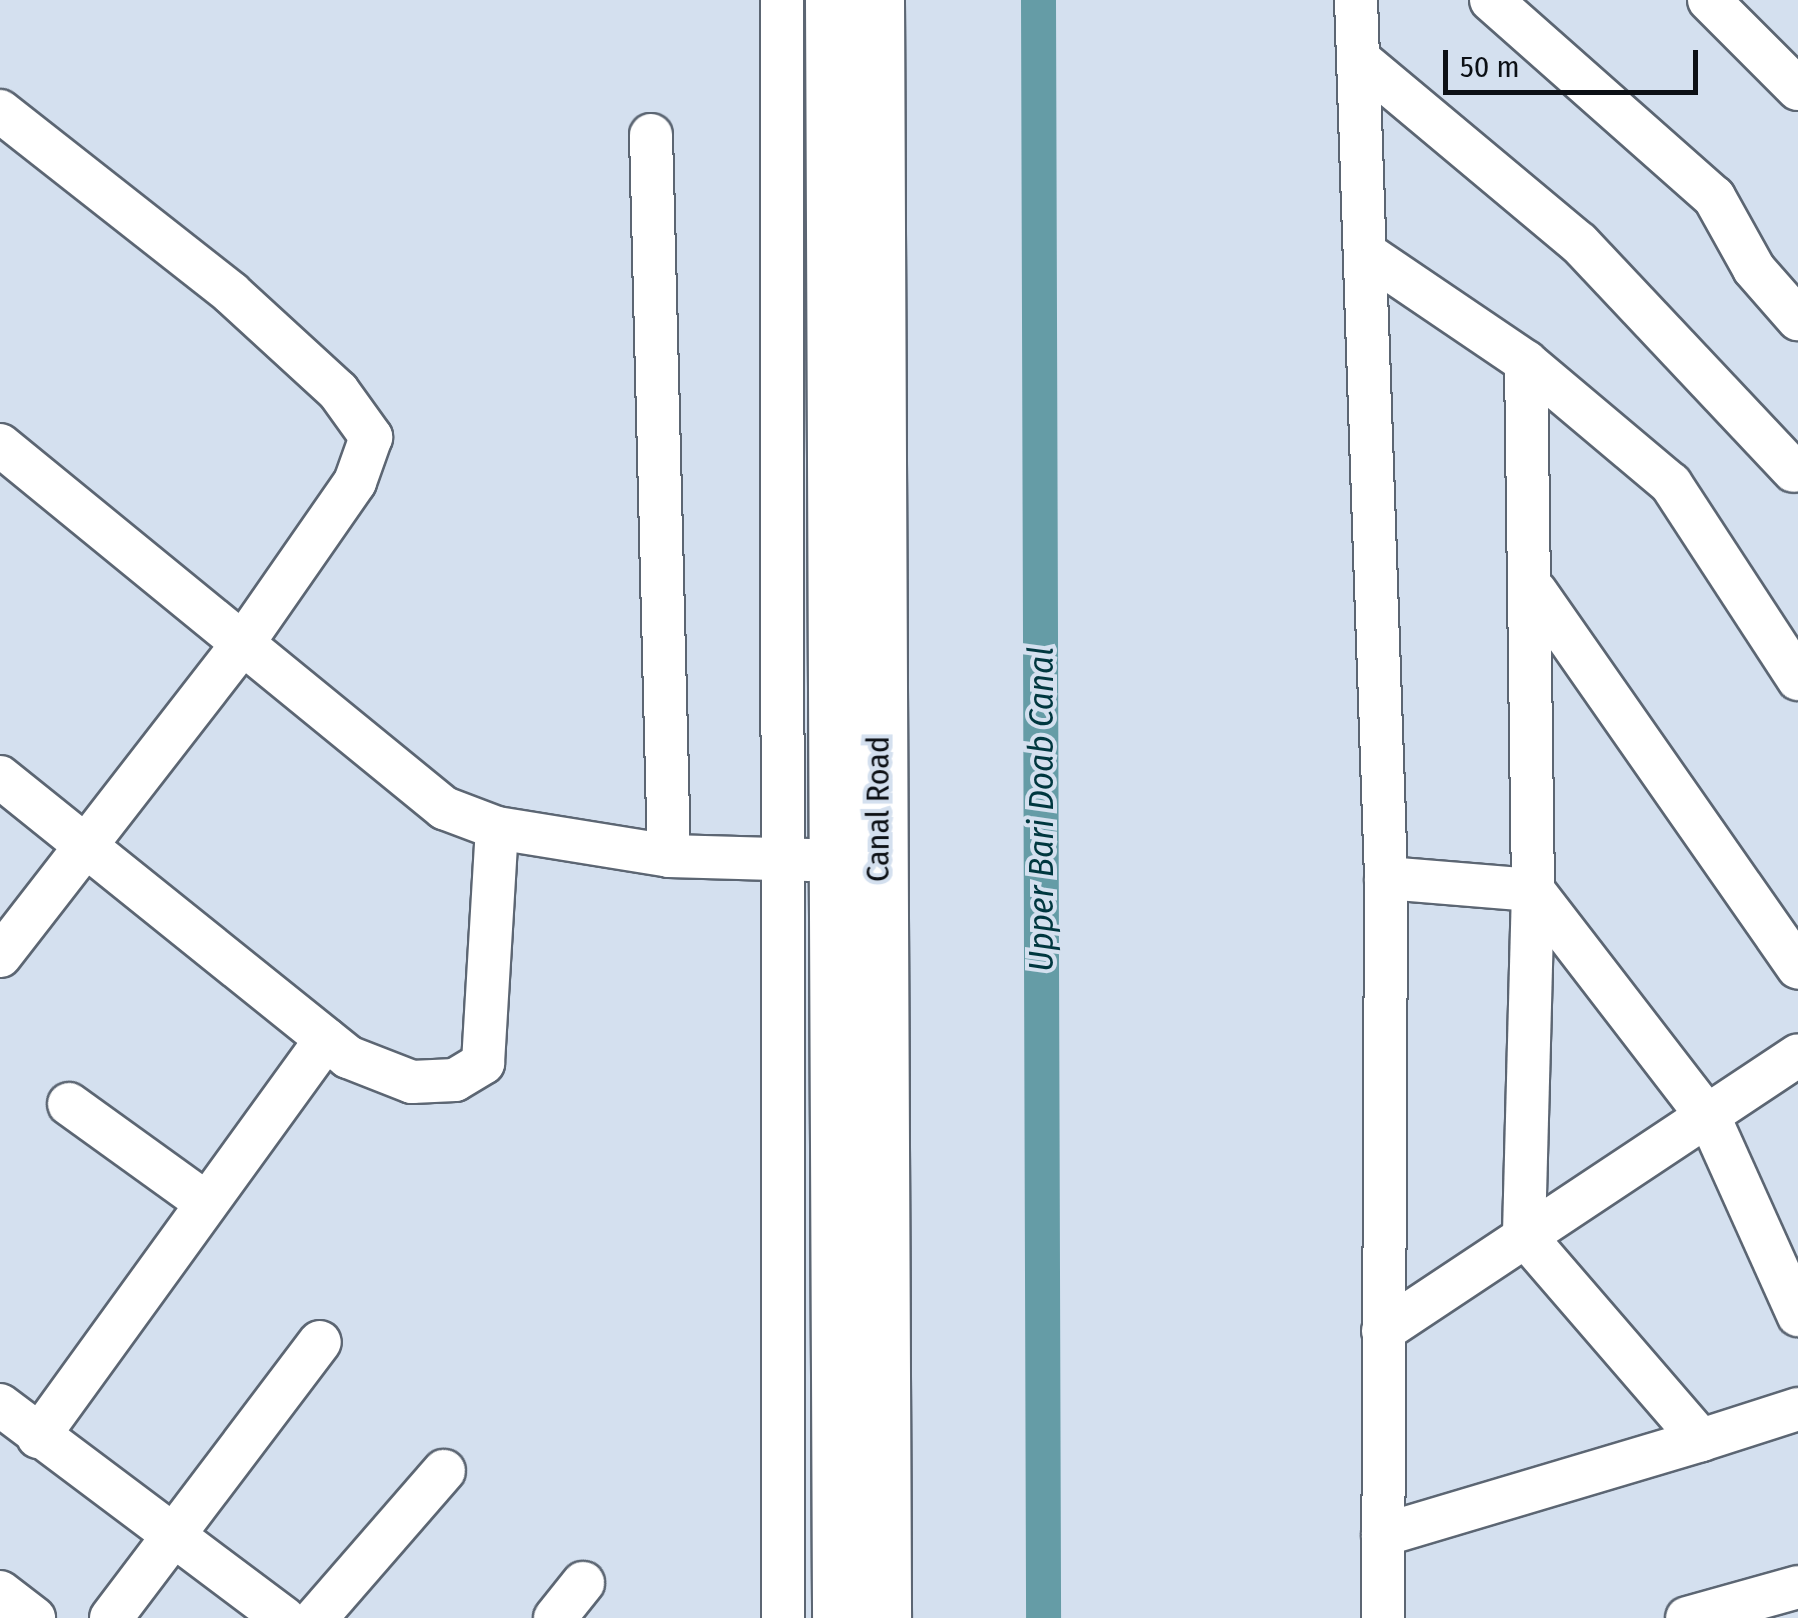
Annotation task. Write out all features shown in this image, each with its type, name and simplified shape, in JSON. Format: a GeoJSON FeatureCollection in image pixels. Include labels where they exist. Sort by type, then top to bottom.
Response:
{"type":"FeatureCollection","features":[{"type":"Feature","properties":{"kind":"main road","name":"Canal Road"},"geometry":{"type":"LineString","coordinates":[[833,0],[808,860],[840,1618]]}},
{"type":"Feature","properties":{"kind":"main road","name":"Canal Road"},"geometry":{"type":"LineString","coordinates":[[876,0],[883,1618]]}},
{"type":"Feature","properties":{"kind":"street"},"geometry":{"type":"LineString","coordinates":[[782,0],[808,860],[783,1618]]}},
{"type":"Feature","properties":{"kind":"street"},"geometry":{"type":"LineString","coordinates":[[1356,0],[1371,258],[1386,878],[1383,1618]]}},
{"type":"Feature","properties":{"kind":"street"},"geometry":{"type":"LineString","coordinates":[[1491,0],[1714,197],[1754,269],[1798,319]]}},
{"type":"Feature","properties":{"kind":"street"},"geometry":{"type":"LineString","coordinates":[[1709,0],[1798,89]]}},
{"type":"Feature","properties":{"kind":"street"},"geometry":{"type":"LineString","coordinates":[[1360,60],[1579,243],[1794,472]]}},
{"type":"Feature","properties":{"kind":"street"},"geometry":{"type":"LineString","coordinates":[[0,112],[217,282],[365,419],[371,436],[361,472],[243,644],[0,956]]}},
{"type":"Feature","properties":{"kind":"street"},"geometry":{"type":"LineString","coordinates":[[651,135],[669,856]]}},
{"type":"Feature","properties":{"kind":"street"},"geometry":{"type":"LineString","coordinates":[[1371,258],[1526,362],[1671,484],[1798,679]]}},
{"type":"Feature","properties":{"kind":"street"},"geometry":{"type":"LineString","coordinates":[[1526,362],[1536,592],[1524,1235],[1702,1440]]}},
{"type":"Feature","properties":{"kind":"street"},"geometry":{"type":"LineString","coordinates":[[0,445],[444,808],[497,828],[669,856],[808,860]]}},
{"type":"Feature","properties":{"kind":"street"},"geometry":{"type":"LineString","coordinates":[[1536,592],[1798,968]]}},
{"type":"Feature","properties":{"kind":"street"},"geometry":{"type":"LineString","coordinates":[[0,777],[326,1040],[372,1073],[412,1082],[455,1080],[483,1064],[497,828]]}},
{"type":"Feature","properties":{"kind":"street"},"geometry":{"type":"LineString","coordinates":[[1386,878],[1533,890],[1711,1121],[1798,1315]]}},
{"type":"Feature","properties":{"kind":"street"},"geometry":{"type":"LineString","coordinates":[[38,1437],[204,1202],[326,1040]]}},
{"type":"Feature","properties":{"kind":"street"},"geometry":{"type":"LineString","coordinates":[[1382,1331],[1524,1235],[1711,1121],[1798,1055]]}},
{"type":"Feature","properties":{"kind":"street"},"geometry":{"type":"LineString","coordinates":[[69,1104],[204,1202]]}},
{"type":"Feature","properties":{"kind":"street"},"geometry":{"type":"LineString","coordinates":[[110,1618],[320,1342]]}},
{"type":"Feature","properties":{"kind":"street"},"geometry":{"type":"LineString","coordinates":[[0,1405],[284,1618]]}},
{"type":"Feature","properties":{"kind":"street"},"geometry":{"type":"LineString","coordinates":[[1383,1536],[1798,1410]]}},
{"type":"Feature","properties":{"kind":"street"},"geometry":{"type":"LineString","coordinates":[[316,1618],[444,1471]]}},
{"type":"Feature","properties":{"kind":"street"},"geometry":{"type":"LineString","coordinates":[[554,1618],[583,1583]]}},
{"type":"Feature","properties":{"kind":"street"},"geometry":{"type":"LineString","coordinates":[[1687,1618],[1798,1587]]}},
{"type":"Feature","properties":{"kind":"street"},"geometry":{"type":"LineString","coordinates":[[0,1592],[34,1618]]}},
{"type":"Feature","properties":{"kind":"waterway","name":"Upper Bari Doab Canal"},"geometry":{"type":"LineString","coordinates":[[1038,0],[1043,1618]]}}]}
